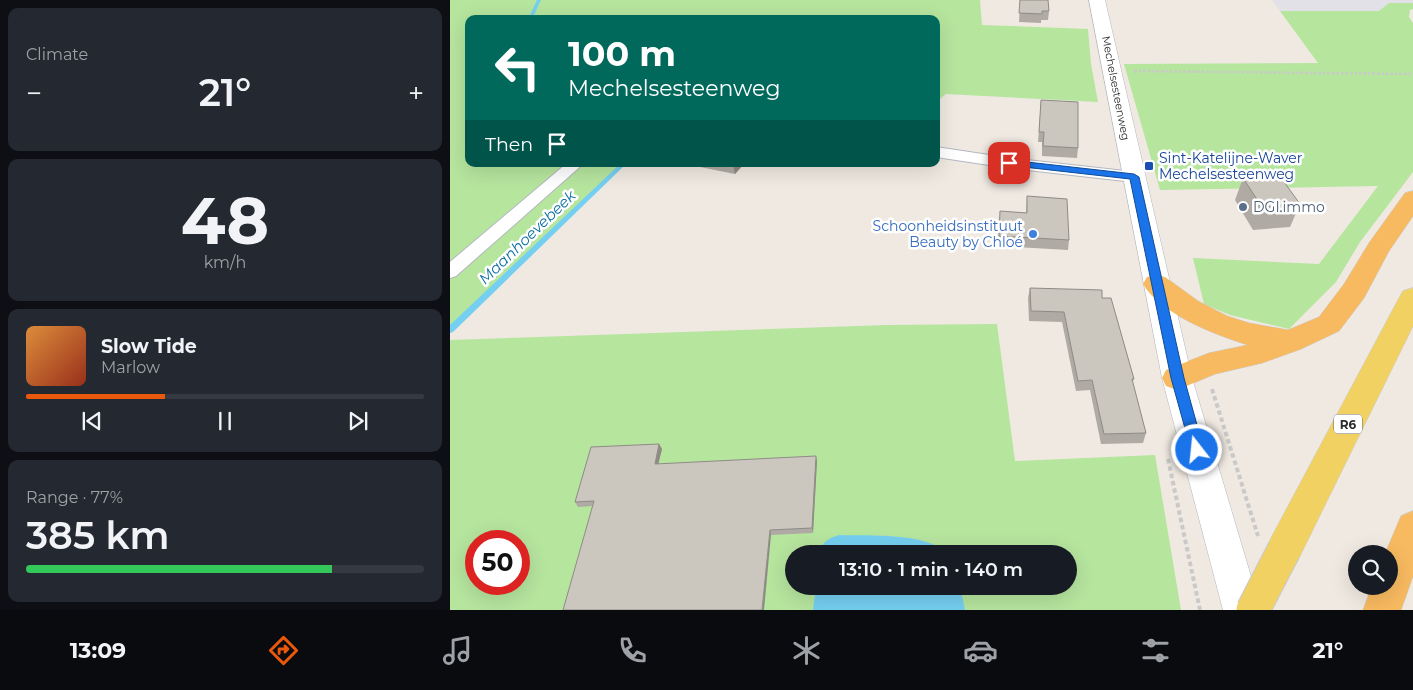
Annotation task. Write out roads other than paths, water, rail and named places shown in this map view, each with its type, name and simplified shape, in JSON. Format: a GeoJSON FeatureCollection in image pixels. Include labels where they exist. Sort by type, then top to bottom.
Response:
{"type":"FeatureCollection","features":[{"type":"Feature","properties":{"kind":"highway"},"geometry":{"type":"LineString","coordinates":[[1177,378],[1209,364],[1252,355],[1292,341],[1329,324],[1354,291],[1378,249],[1413,198]]}},
{"type":"Feature","properties":{"kind":"highway"},"geometry":{"type":"LineString","coordinates":[[1156,284],[1197,315],[1226,328],[1253,336],[1292,341]]}},
{"type":"Feature","properties":{"kind":"highway"},"geometry":{"type":"LineString","coordinates":[[1382,610],[1413,527]]}},
{"type":"Feature","properties":{"kind":"main road","name":"Mechelsesteenweg"},"geometry":{"type":"LineString","coordinates":[[1097,0],[1177,378],[1242,610]]}},
{"type":"Feature","properties":{"kind":"main road","name":"R6"},"geometry":{"type":"LineString","coordinates":[[1253,610],[1272,547],[1413,298]]}},
{"type":"Feature","properties":{"kind":"street"},"geometry":{"type":"LineString","coordinates":[[940,153],[1009,163],[1134,177]]}},
{"type":"Feature","properties":{"kind":"street"},"geometry":{"type":"LineString","coordinates":[[450,272],[572,167]]}},
{"type":"Feature","properties":{"kind":"water"},"geometry":{"type":"Polygon","coordinates":[[[839,535],[897,537],[933,545],[823,545],[839,535]]]}},
{"type":"Feature","properties":{"kind":"water"},"geometry":{"type":"Polygon","coordinates":[[[815,595],[962,595],[965,610],[813,610],[815,595]]]}},
{"type":"Feature","properties":{"kind":"waterway","name":"Maanhoevebeek"},"geometry":{"type":"LineString","coordinates":[[532,15],[539,0]]}},
{"type":"Feature","properties":{"kind":"waterway","name":"Maanhoevebeek"},"geometry":{"type":"LineString","coordinates":[[450,330],[620,167]]}},
{"type":"Feature","properties":{"kind":"place","name":"Sint-Katelijne-Waver Mechelsesteenweg"},"geometry":{"type":"Point","coordinates":[1149,166]}},
{"type":"Feature","properties":{"kind":"place","name":"DGI.immo"},"geometry":{"type":"Point","coordinates":[1243,207]}},
{"type":"Feature","properties":{"kind":"place","name":"Schoonheidsinstituut Beauty by Chloé"},"geometry":{"type":"Point","coordinates":[1033,234]}}]}
